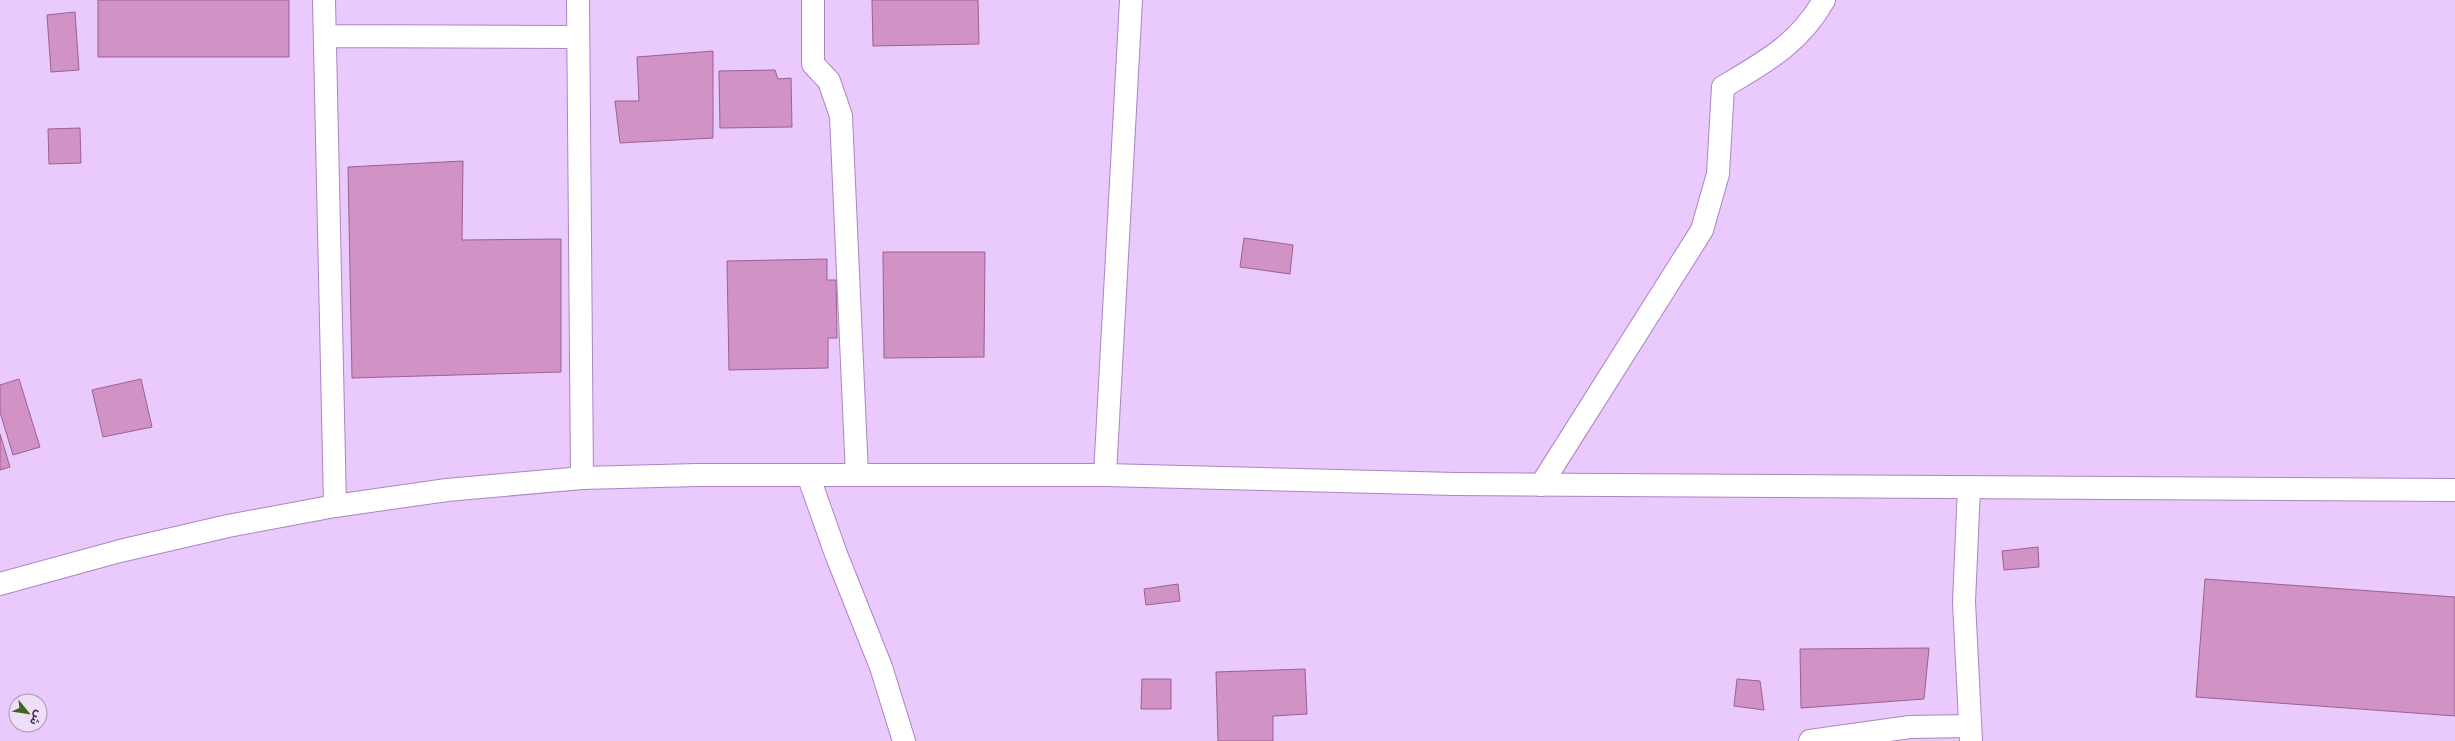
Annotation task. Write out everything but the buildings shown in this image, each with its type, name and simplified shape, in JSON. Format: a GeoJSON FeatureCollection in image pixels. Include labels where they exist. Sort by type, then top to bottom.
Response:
{"type":"FeatureCollection","features":[{"type":"Feature","properties":{"kind":"street"},"geometry":{"type":"LineString","coordinates":[[324,0],[335,506]]}},
{"type":"Feature","properties":{"kind":"street"},"geometry":{"type":"LineString","coordinates":[[578,0],[582,478]]}},
{"type":"Feature","properties":{"kind":"street"},"geometry":{"type":"LineString","coordinates":[[813,0],[813,64],[829,81],[841,116],[857,475]]}},
{"type":"Feature","properties":{"kind":"street"},"geometry":{"type":"LineString","coordinates":[[1105,476],[1131,0]]}},
{"type":"Feature","properties":{"kind":"street"},"geometry":{"type":"LineString","coordinates":[[1541,485],[1702,230],[1718,174],[1723,87],[1771,58],[1811,23],[1824,0]]}},
{"type":"Feature","properties":{"kind":"street"},"geometry":{"type":"LineString","coordinates":[[325,36],[578,37]]}},
{"type":"Feature","properties":{"kind":"street"},"geometry":{"type":"LineString","coordinates":[[808,475],[836,554],[881,667],[904,741]]}},
{"type":"Feature","properties":{"kind":"street"},"geometry":{"type":"LineString","coordinates":[[0,584],[120,551],[204,531],[335,506],[448,490],[582,478],[808,475],[1105,476],[1541,485],[2455,490]]}},
{"type":"Feature","properties":{"kind":"street"},"geometry":{"type":"LineString","coordinates":[[1810,741],[1910,727],[1970,734],[1964,602],[1969,487]]}}]}
